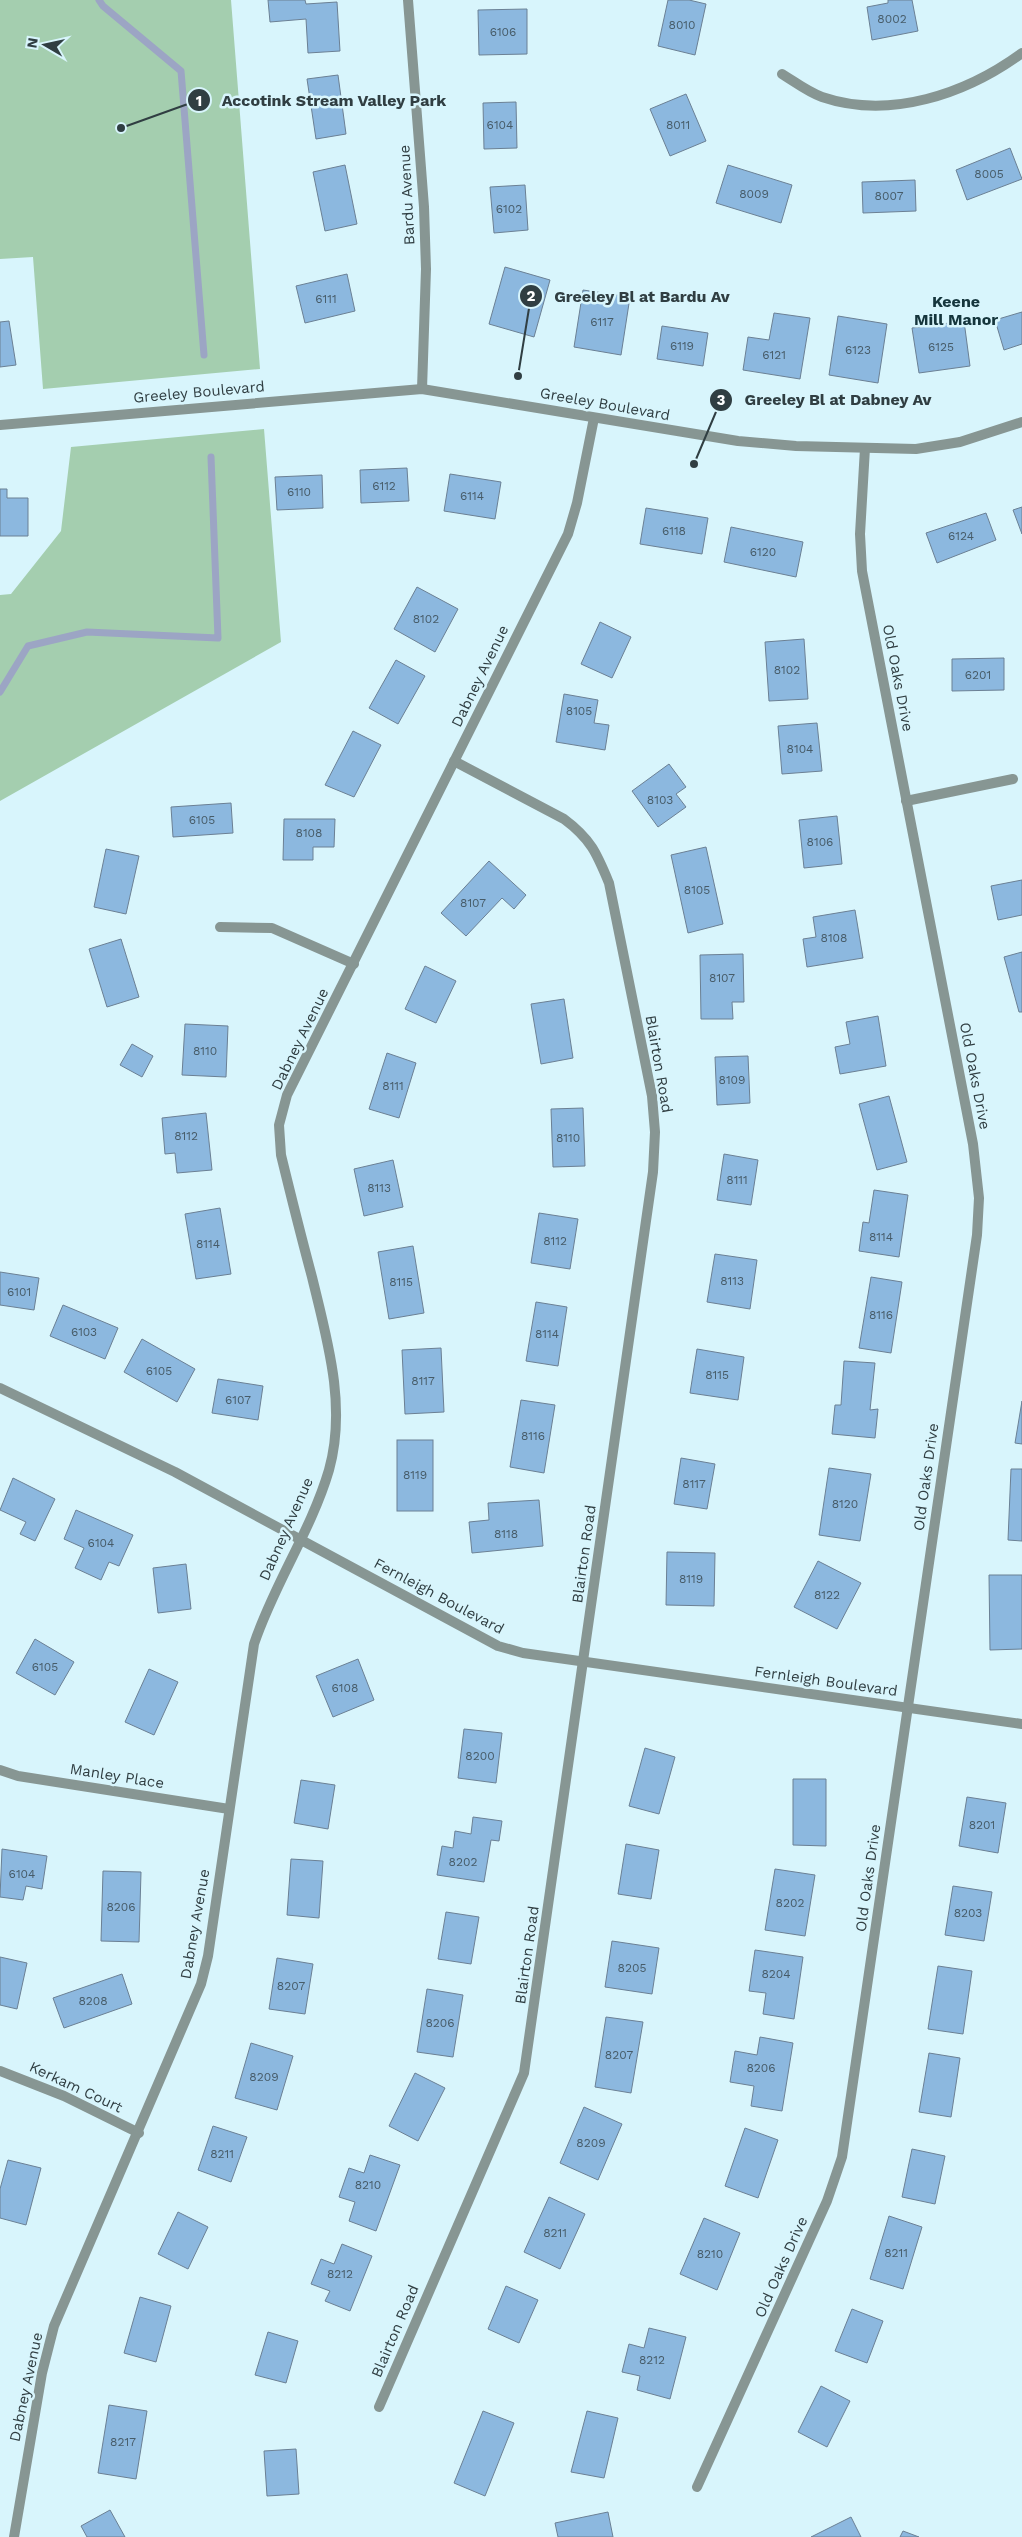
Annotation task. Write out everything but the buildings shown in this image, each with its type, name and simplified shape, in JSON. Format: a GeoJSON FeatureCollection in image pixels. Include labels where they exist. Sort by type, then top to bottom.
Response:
{"type":"FeatureCollection","features":[{"type":"Feature","properties":{"kind":"street","name":"Bardu Avenue"},"geometry":{"type":"LineString","coordinates":[[408,0],[424,207],[426,268],[422,389]]}},
{"type":"Feature","properties":{"kind":"street"},"geometry":{"type":"LineString","coordinates":[[782,74],[821,96],[865,106],[910,102],[961,88],[987,76],[1022,53]]}},
{"type":"Feature","properties":{"kind":"street","name":"Greeley Boulevard"},"geometry":{"type":"LineString","coordinates":[[0,425],[422,389],[738,441],[865,448],[916,449],[940,446],[986,435],[1022,422]]}},
{"type":"Feature","properties":{"kind":"street","name":"Dabney Avenue"},"geometry":{"type":"LineString","coordinates":[[14,2537],[42,2372],[54,2326],[202,1984],[254,1644],[265,1610],[302,1538],[329,1470],[334,1435],[336,1395],[329,1348],[281,1155],[279,1125],[287,1095],[568,534],[578,503],[594,418]]}},
{"type":"Feature","properties":{"kind":"street","name":"Old Oaks Drive"},"geometry":{"type":"LineString","coordinates":[[697,2487],[827,2201],[842,2156],[977,1235],[979,1198],[973,1144],[862,571],[860,534],[865,448]]}},
{"type":"Feature","properties":{"kind":"street","name":"Blairton Road"},"geometry":{"type":"LineString","coordinates":[[379,2407],[524,2073],[653,1172],[655,1132],[652,1096],[609,884],[596,850],[577,829],[564,819],[454,761]]}},
{"type":"Feature","properties":{"kind":"street"},"geometry":{"type":"LineString","coordinates":[[906,800],[1012,779]]}},
{"type":"Feature","properties":{"kind":"street"},"geometry":{"type":"LineString","coordinates":[[220,927],[272,928],[354,964]]}},
{"type":"Feature","properties":{"kind":"street","name":"Fernleigh Boulevard"},"geometry":{"type":"LineString","coordinates":[[0,1388],[175,1472],[302,1538],[498,1646],[523,1653],[1022,1724]]}},
{"type":"Feature","properties":{"kind":"street","name":"Manley Place"},"geometry":{"type":"LineString","coordinates":[[0,1770],[18,1776],[230,1809]]}},
{"type":"Feature","properties":{"kind":"street","name":"Kerkam Court"},"geometry":{"type":"LineString","coordinates":[[0,2071],[64,2096],[139,2133]]}},
{"type":"Feature","properties":{"kind":"green space"},"geometry":{"type":"Polygon","coordinates":[[[0,0],[231,0],[260,369],[43,389],[33,257],[0,259],[0,0]]]}},
{"type":"Feature","properties":{"kind":"green space"},"geometry":{"type":"Polygon","coordinates":[[[264,429],[281,642],[0,801],[0,595],[11,594],[61,531],[71,447],[264,429]]]}},
{"type":"Feature","properties":{"kind":"waterway"},"geometry":{"type":"LineString","coordinates":[[99,0],[103,6],[181,71],[204,355]]}},
{"type":"Feature","properties":{"kind":"waterway"},"geometry":{"type":"LineString","coordinates":[[0,692],[28,646],[87,632],[218,638],[211,457]]}},
{"type":"Feature","properties":{"kind":"place","name":"Accotink Stream Valley Park"},"geometry":{"type":"Point","coordinates":[121,128]}},
{"type":"Feature","properties":{"kind":"place","name":"Greeley Bl at Bardu Av"},"geometry":{"type":"Point","coordinates":[518,376]}},
{"type":"Feature","properties":{"kind":"place","name":"Greeley Bl at Dabney Av"},"geometry":{"type":"Point","coordinates":[694,464]}},
{"type":"Feature","properties":{"kind":"district","name":"Keene Mill Manor"},"geometry":{"type":"Point","coordinates":[956,310]}}]}
